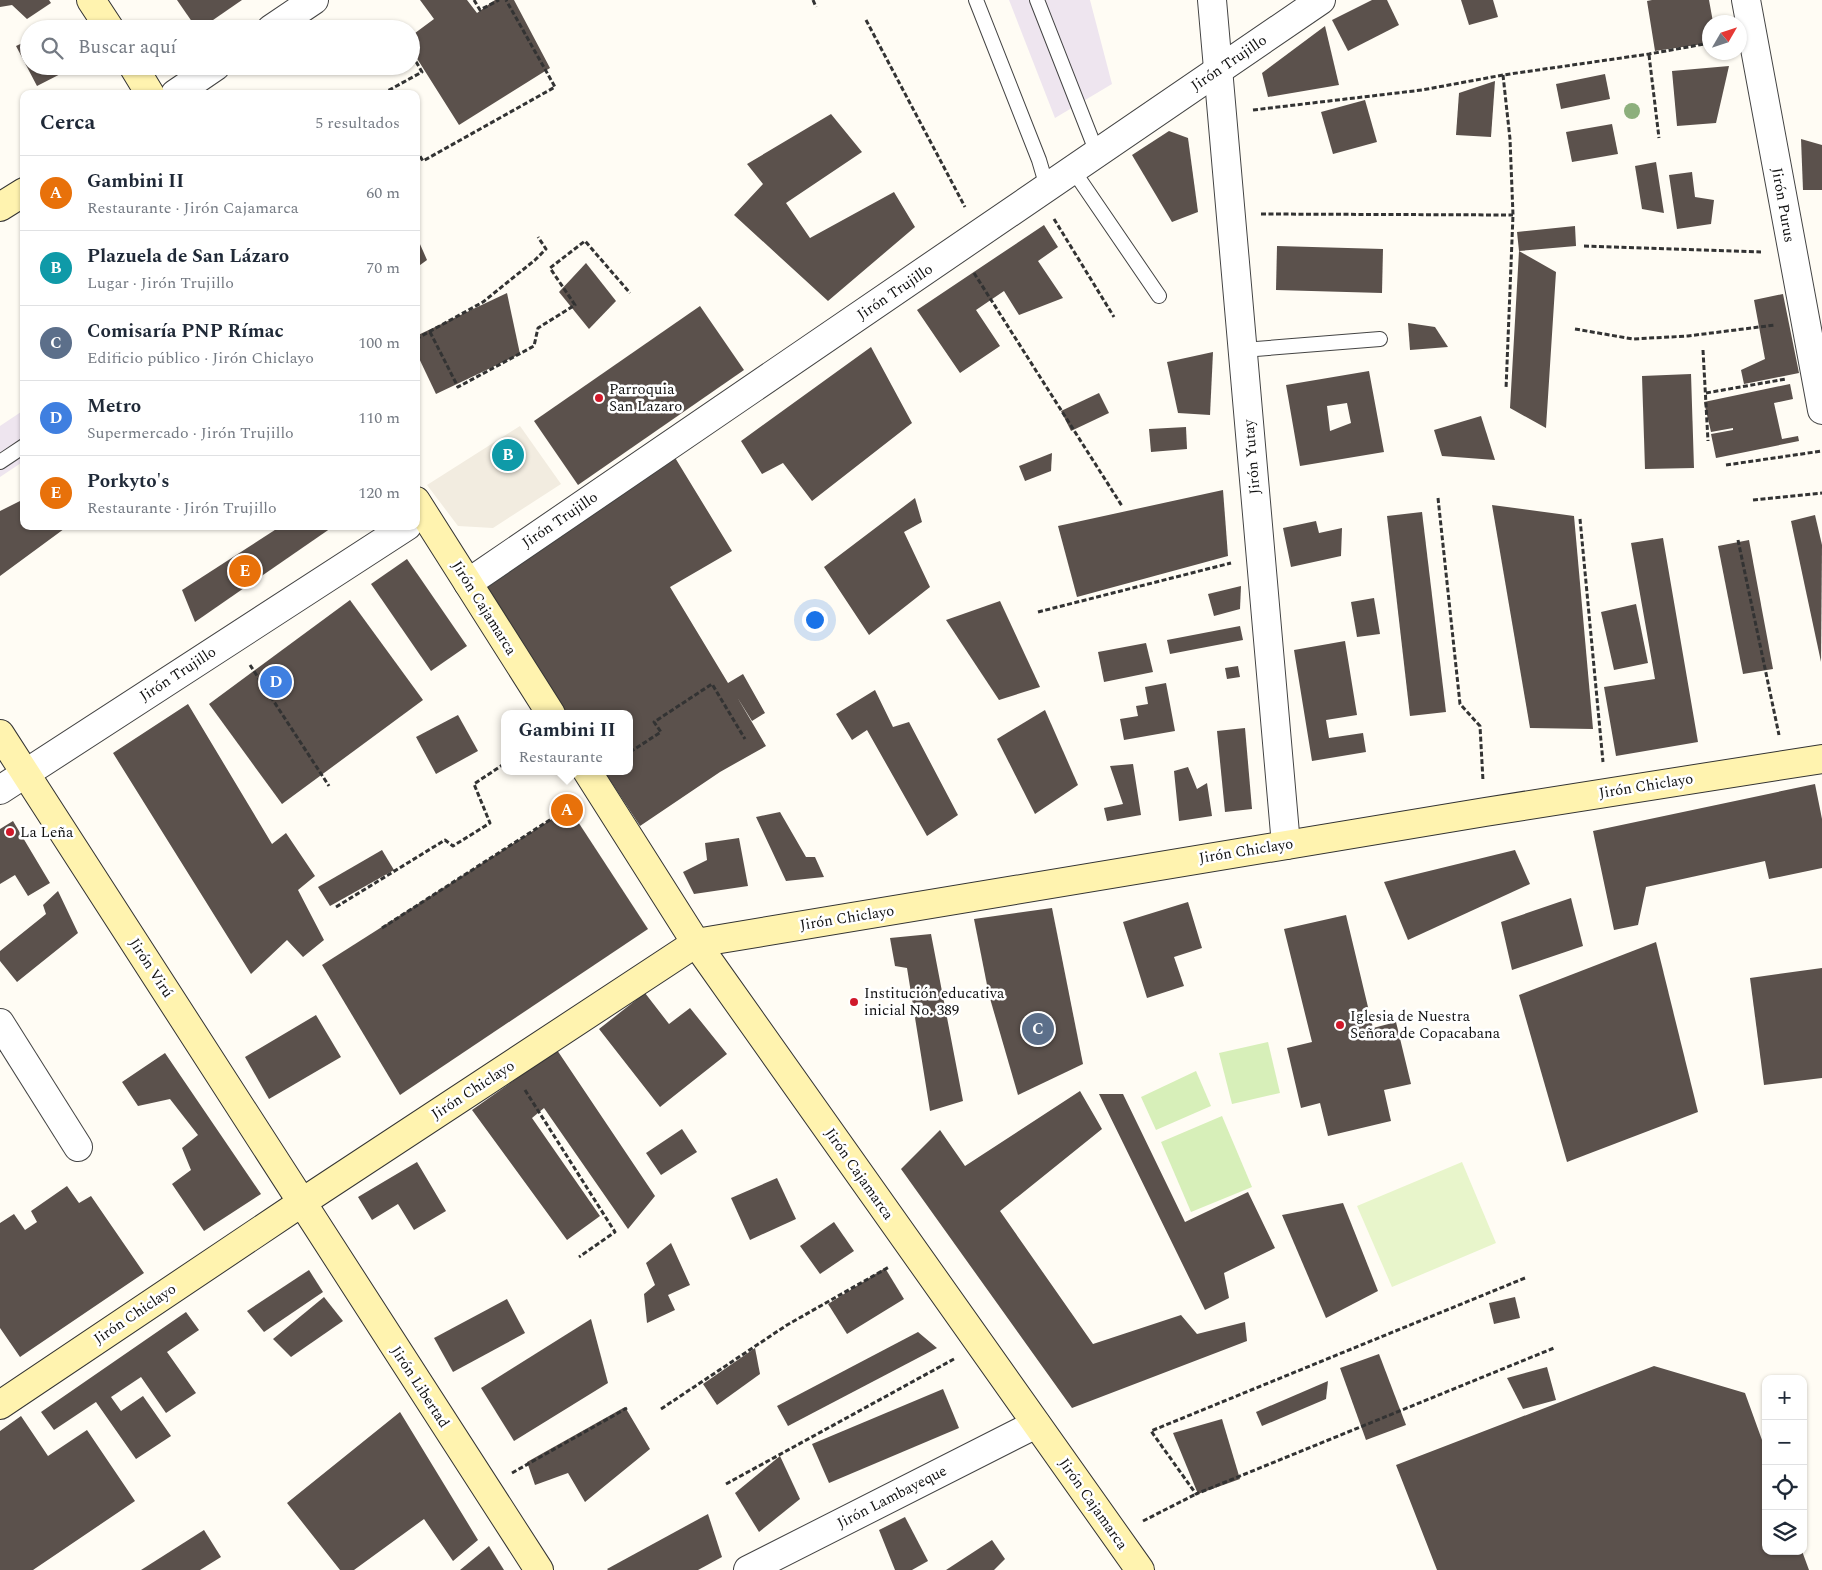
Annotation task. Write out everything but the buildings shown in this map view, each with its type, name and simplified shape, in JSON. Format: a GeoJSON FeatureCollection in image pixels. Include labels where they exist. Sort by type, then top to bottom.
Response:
{"type":"FeatureCollection","features":[{"type":"Feature","properties":{"kind":"street"},"geometry":{"type":"LineString","coordinates":[[91,0],[104,20]]}},
{"type":"Feature","properties":{"kind":"street"},"geometry":{"type":"LineString","coordinates":[[284,20],[314,0]]}},
{"type":"Feature","properties":{"kind":"street","name":"Jirón Yutay"},"geometry":{"type":"LineString","coordinates":[[1212,0],[1286,845]]}},
{"type":"Feature","properties":{"kind":"street","name":"Jirón Trujillo"},"geometry":{"type":"LineString","coordinates":[[468,583],[1321,0]]}},
{"type":"Feature","properties":{"kind":"street","name":"Jirón Purus"},"geometry":{"type":"LineString","coordinates":[[1746,0],[1822,410]]}},
{"type":"Feature","properties":{"kind":"street"},"geometry":{"type":"LineString","coordinates":[[138,75],[148,90]]}},
{"type":"Feature","properties":{"kind":"street"},"geometry":{"type":"LineString","coordinates":[[181,90],[203,75]]}},
{"type":"Feature","properties":{"kind":"street"},"geometry":{"type":"LineString","coordinates":[[0,207],[20,194]]}},
{"type":"Feature","properties":{"kind":"street","name":"Jirón Cajamarca"},"geometry":{"type":"LineString","coordinates":[[420,521],[468,583],[548,710]]}},
{"type":"Feature","properties":{"kind":"street","name":"Jirón Trujillo"},"geometry":{"type":"LineString","coordinates":[[0,790],[395,530]]}},
{"type":"Feature","properties":{"kind":"street","name":"Jirón Virú"},"geometry":{"type":"LineString","coordinates":[[0,734],[301,1203]]}},
{"type":"Feature","properties":{"kind":"street","name":"Jirón Chiclayo"},"geometry":{"type":"LineString","coordinates":[[0,1405],[301,1203],[696,943],[1485,812],[1822,759]]}},
{"type":"Feature","properties":{"kind":"street","name":"Jirón Cajamarca"},"geometry":{"type":"LineString","coordinates":[[593,780],[696,943],[1140,1570]]}},
{"type":"Feature","properties":{"kind":"street"},"geometry":{"type":"LineString","coordinates":[[0,1023],[78,1147]]}},
{"type":"Feature","properties":{"kind":"street","name":"Jirón Libertad"},"geometry":{"type":"LineString","coordinates":[[301,1203],[539,1570]]}},
{"type":"Feature","properties":{"kind":"street","name":"Jirón Lambayeque"},"geometry":{"type":"LineString","coordinates":[[748,1570],[1036,1424]]}},
{"type":"Feature","properties":{"kind":"lane"},"geometry":{"type":"LineString","coordinates":[[976,0],[1039,160],[1043,190]]}},
{"type":"Feature","properties":{"kind":"lane"},"geometry":{"type":"LineString","coordinates":[[1037,0],[1097,153]]}},
{"type":"Feature","properties":{"kind":"lane"},"geometry":{"type":"LineString","coordinates":[[1072,170],[1160,296]]}},
{"type":"Feature","properties":{"kind":"lane"},"geometry":{"type":"LineString","coordinates":[[1243,350],[1380,339]]}},
{"type":"Feature","properties":{"kind":"lane"},"geometry":{"type":"LineString","coordinates":[[0,462],[20,449]]}},
{"type":"Feature","properties":{"kind":"path"},"geometry":{"type":"LineString","coordinates":[[474,0],[480,10],[499,0]]}},
{"type":"Feature","properties":{"kind":"path"},"geometry":{"type":"LineString","coordinates":[[420,156],[423,161],[555,87],[506,0]]}},
{"type":"Feature","properties":{"kind":"path"},"geometry":{"type":"LineString","coordinates":[[813,0],[816,6]]}},
{"type":"Feature","properties":{"kind":"path"},"geometry":{"type":"LineString","coordinates":[[866,20],[969,241],[1122,506]]}},
{"type":"Feature","properties":{"kind":"path"},"geometry":{"type":"LineString","coordinates":[[1223,114],[1422,90],[1503,75],[1702,44]]}},
{"type":"Feature","properties":{"kind":"path"},"geometry":{"type":"LineString","coordinates":[[1649,54],[1659,138]]}},
{"type":"Feature","properties":{"kind":"path"},"geometry":{"type":"LineString","coordinates":[[389,90],[417,75]]}},
{"type":"Feature","properties":{"kind":"path"},"geometry":{"type":"LineString","coordinates":[[1503,75],[1510,139],[1513,215],[1506,389]]}},
{"type":"Feature","properties":{"kind":"path"},"geometry":{"type":"LineString","coordinates":[[1043,190],[1114,318]]}},
{"type":"Feature","properties":{"kind":"path"},"geometry":{"type":"LineString","coordinates":[[1231,214],[1513,215]]}},
{"type":"Feature","properties":{"kind":"path"},"geometry":{"type":"LineString","coordinates":[[420,337],[483,302],[535,260],[546,249],[538,237]]}},
{"type":"Feature","properties":{"kind":"path"},"geometry":{"type":"LineString","coordinates":[[430,332],[458,387],[534,346],[538,328],[575,304],[550,268],[585,241],[630,293]]}},
{"type":"Feature","properties":{"kind":"path"},"geometry":{"type":"LineString","coordinates":[[1584,246],[1792,253]]}},
{"type":"Feature","properties":{"kind":"path"},"geometry":{"type":"LineString","coordinates":[[1575,329],[1633,339],[1688,336],[1805,322]]}},
{"type":"Feature","properties":{"kind":"path"},"geometry":{"type":"LineString","coordinates":[[1703,350],[1708,441]]}},
{"type":"Feature","properties":{"kind":"path"},"geometry":{"type":"LineString","coordinates":[[1706,393],[1815,374]]}},
{"type":"Feature","properties":{"kind":"path"},"geometry":{"type":"LineString","coordinates":[[1726,465],[1822,451]]}},
{"type":"Feature","properties":{"kind":"path"},"geometry":{"type":"LineString","coordinates":[[1753,500],[1822,493]]}},
{"type":"Feature","properties":{"kind":"path"},"geometry":{"type":"LineString","coordinates":[[1438,498],[1460,704],[1480,726],[1485,812]]}},
{"type":"Feature","properties":{"kind":"path"},"geometry":{"type":"LineString","coordinates":[[1580,518],[1606,793]]}},
{"type":"Feature","properties":{"kind":"path"},"geometry":{"type":"LineString","coordinates":[[1738,540],[1785,764]]}},
{"type":"Feature","properties":{"kind":"path"},"geometry":{"type":"LineString","coordinates":[[1038,612],[1261,556]]}},
{"type":"Feature","properties":{"kind":"path"},"geometry":{"type":"LineString","coordinates":[[232,639],[329,786]]}},
{"type":"Feature","properties":{"kind":"path"},"geometry":{"type":"LineString","coordinates":[[633,750],[660,732],[654,722],[712,684],[745,739]]}},
{"type":"Feature","properties":{"kind":"path"},"geometry":{"type":"LineString","coordinates":[[336,907],[445,840],[452,846],[490,823],[474,784],[501,766]]}},
{"type":"Feature","properties":{"kind":"path"},"geometry":{"type":"LineString","coordinates":[[382,928],[593,780]]}},
{"type":"Feature","properties":{"kind":"path"},"geometry":{"type":"LineString","coordinates":[[509,1066],[615,1232],[578,1257]]}},
{"type":"Feature","properties":{"kind":"path"},"geometry":{"type":"LineString","coordinates":[[661,1409],[787,1325],[915,1253]]}},
{"type":"Feature","properties":{"kind":"path"},"geometry":{"type":"LineString","coordinates":[[1196,1494],[1151,1431],[1525,1278]]}},
{"type":"Feature","properties":{"kind":"path"},"geometry":{"type":"LineString","coordinates":[[726,1484],[980,1345]]}},
{"type":"Feature","properties":{"kind":"path"},"geometry":{"type":"LineString","coordinates":[[1115,1535],[1196,1494],[1554,1348]]}},
{"type":"Feature","properties":{"kind":"path"},"geometry":{"type":"LineString","coordinates":[[485,1488],[626,1408]]}},
{"type":"Feature","properties":{"kind":"shaded area"},"geometry":{"type":"Polygon","coordinates":[[[1009,0],[1090,0],[1112,84],[1055,118],[1009,0]]]}},
{"type":"Feature","properties":{"kind":"shaded area"},"geometry":{"type":"Polygon","coordinates":[[[20,413],[20,464],[0,477],[0,426],[20,413]]]}},
{"type":"Feature","properties":{"kind":"shaded area"},"geometry":{"type":"Polygon","coordinates":[[[520,426],[561,484],[493,528],[458,526],[427,485],[520,426]]]}},
{"type":"Feature","properties":{"kind":"green space"},"geometry":{"type":"Polygon","coordinates":[[[1268,1042],[1280,1093],[1232,1104],[1219,1053],[1268,1042]]]}},
{"type":"Feature","properties":{"kind":"green space"},"geometry":{"type":"Polygon","coordinates":[[[1196,1071],[1211,1106],[1156,1130],[1141,1097],[1196,1071]]]}},
{"type":"Feature","properties":{"kind":"green space"},"geometry":{"type":"Polygon","coordinates":[[[1222,1116],[1252,1187],[1191,1212],[1161,1142],[1222,1116]]]}},
{"type":"Feature","properties":{"kind":"green space"},"geometry":{"type":"Polygon","coordinates":[[[1462,1162],[1496,1243],[1392,1287],[1357,1206],[1462,1162]]]}},
{"type":"Feature","properties":{"kind":"place","name":"Parroquia San Lazaro"},"geometry":{"type":"Point","coordinates":[599,398]}},
{"type":"Feature","properties":{"kind":"place","name":"Plazuela de San Lázaro"},"geometry":{"type":"Point","coordinates":[508,455]}},
{"type":"Feature","properties":{"kind":"place","name":"Porkyto's"},"geometry":{"type":"Point","coordinates":[245,571]}},
{"type":"Feature","properties":{"kind":"place","name":"Metro"},"geometry":{"type":"Point","coordinates":[276,682]}},
{"type":"Feature","properties":{"kind":"place","name":"Gambini II"},"geometry":{"type":"Point","coordinates":[567,810]}},
{"type":"Feature","properties":{"kind":"place","name":"La Leña"},"geometry":{"type":"Point","coordinates":[10,832]}},
{"type":"Feature","properties":{"kind":"place","name":"Institución educativa inicial No. 389"},"geometry":{"type":"Point","coordinates":[854,1002]}},
{"type":"Feature","properties":{"kind":"place","name":"Iglesia de Nuestra Señora de Copacabana"},"geometry":{"type":"Point","coordinates":[1340,1025]}},
{"type":"Feature","properties":{"kind":"place","name":"Comisaría PNP Rímac"},"geometry":{"type":"Point","coordinates":[1038,1029]}}]}
